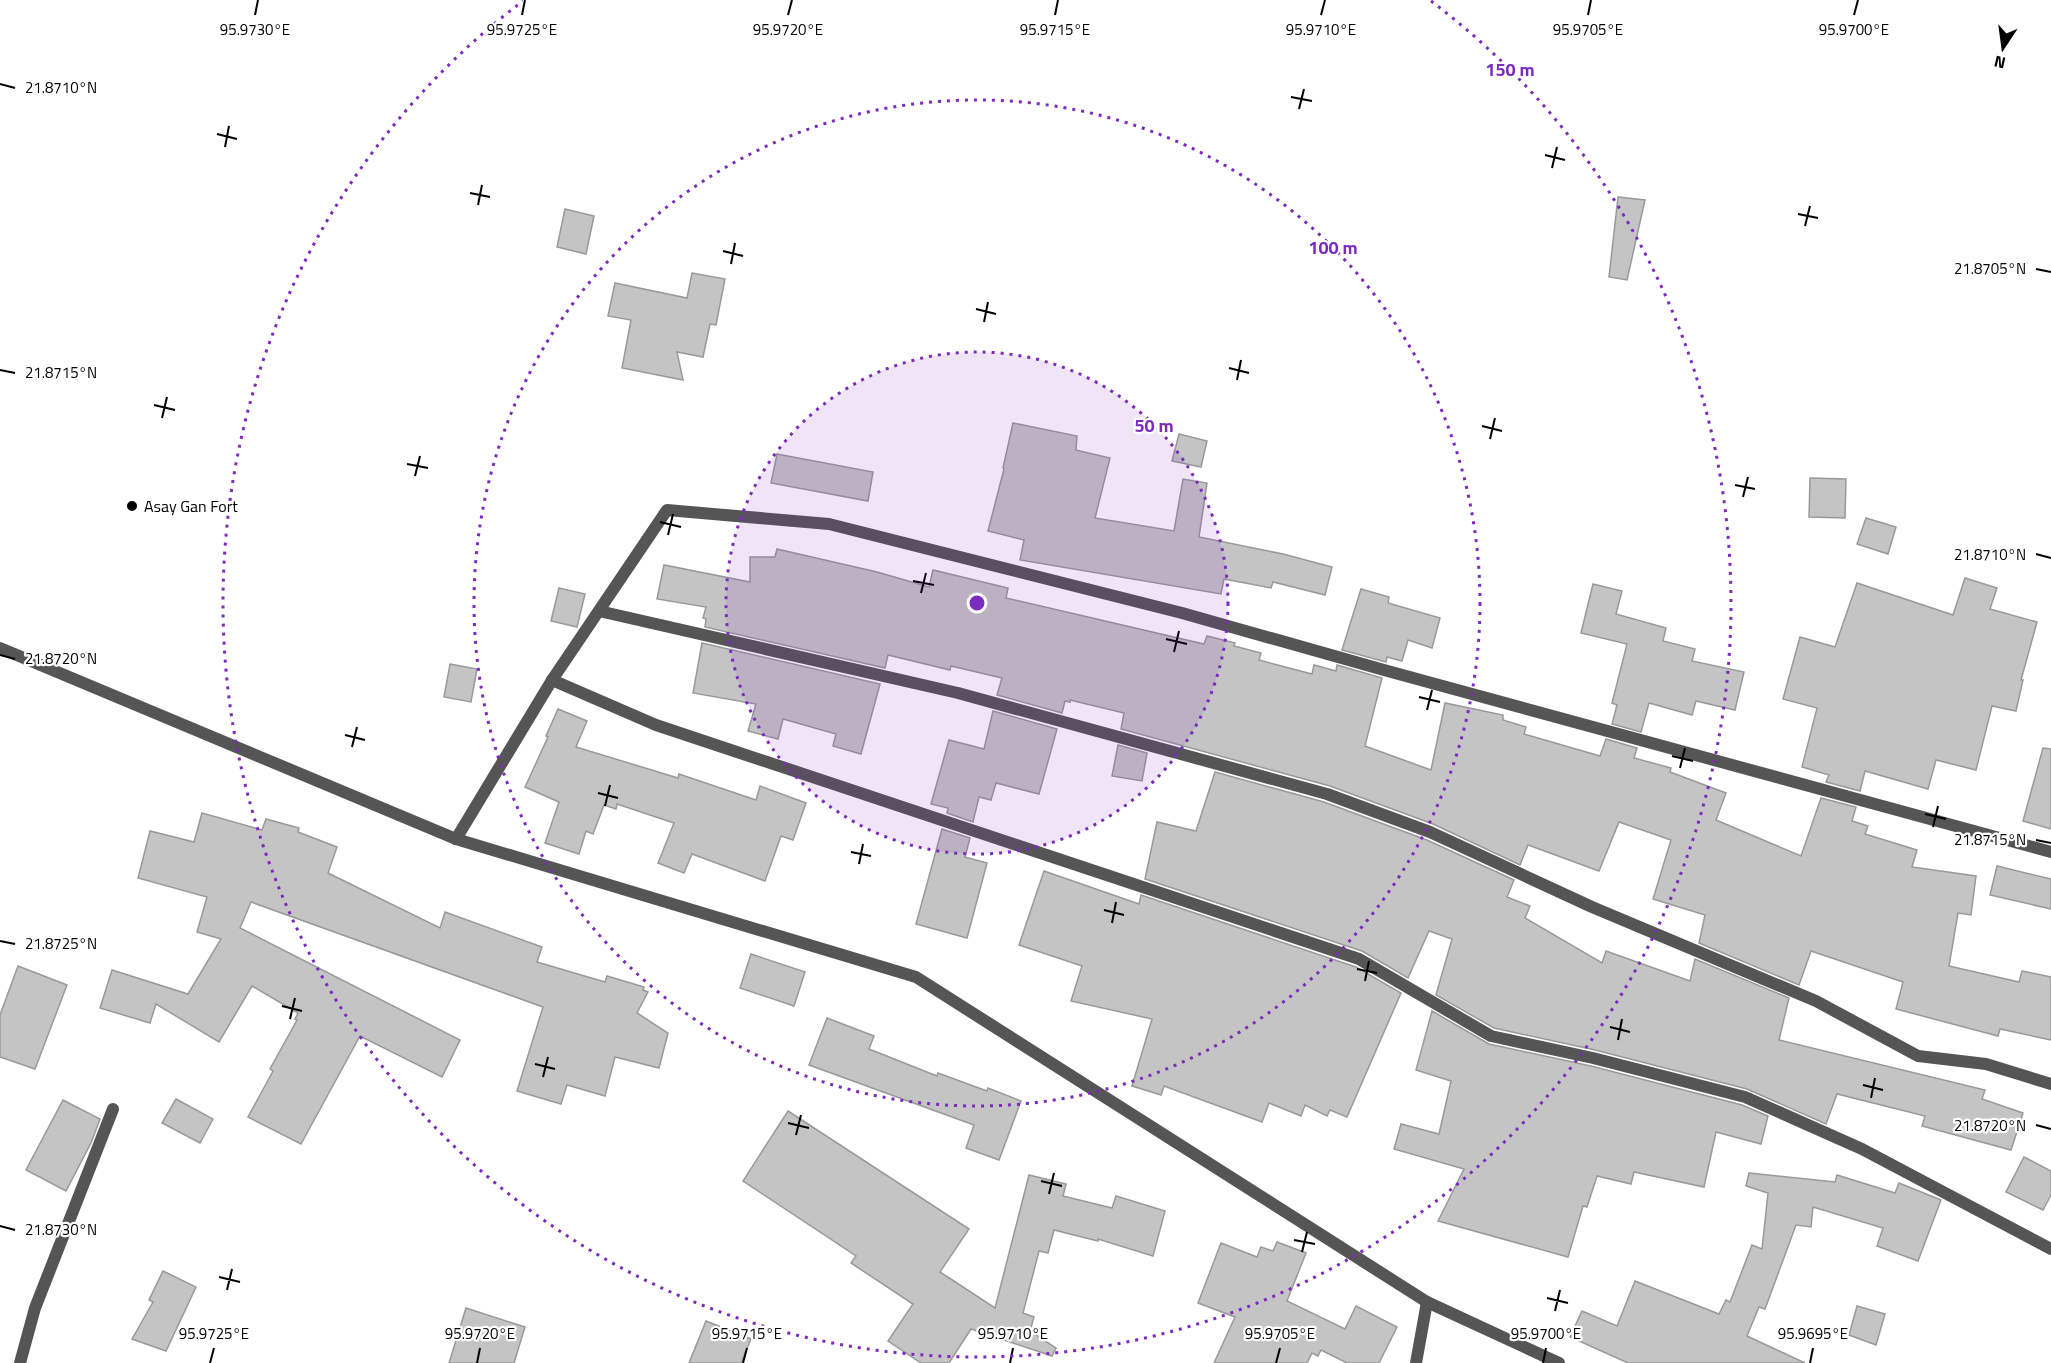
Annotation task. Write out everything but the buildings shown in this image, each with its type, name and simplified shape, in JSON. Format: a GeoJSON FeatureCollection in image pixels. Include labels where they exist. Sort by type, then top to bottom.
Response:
{"type":"FeatureCollection","features":[{"type":"Feature","properties":{"kind":"street"},"geometry":{"type":"LineString","coordinates":[[456,839],[552,680],[667,510],[829,524],[1182,613],[2051,852]]}},
{"type":"Feature","properties":{"kind":"street"},"geometry":{"type":"LineString","coordinates":[[599,611],[958,693],[1327,794],[1430,832],[1592,907],[1816,1001],[1918,1056],[1986,1064],[2051,1084]]}},
{"type":"Feature","properties":{"kind":"street"},"geometry":{"type":"LineString","coordinates":[[0,648],[456,839],[916,977],[1427,1302],[1558,1363]]}},
{"type":"Feature","properties":{"kind":"street"},"geometry":{"type":"LineString","coordinates":[[552,680],[656,725],[1359,959],[1491,1036],[1593,1058],[1744,1097],[1862,1149],[2051,1249]]}},
{"type":"Feature","properties":{"kind":"street"},"geometry":{"type":"LineString","coordinates":[[20,1363],[35,1308],[113,1109]]}},
{"type":"Feature","properties":{"kind":"street"},"geometry":{"type":"LineString","coordinates":[[1416,1363],[1427,1302]]}},
{"type":"Feature","properties":{"kind":"place","name":"Asay Gan Fort"},"geometry":{"type":"Point","coordinates":[132,506]}}]}
